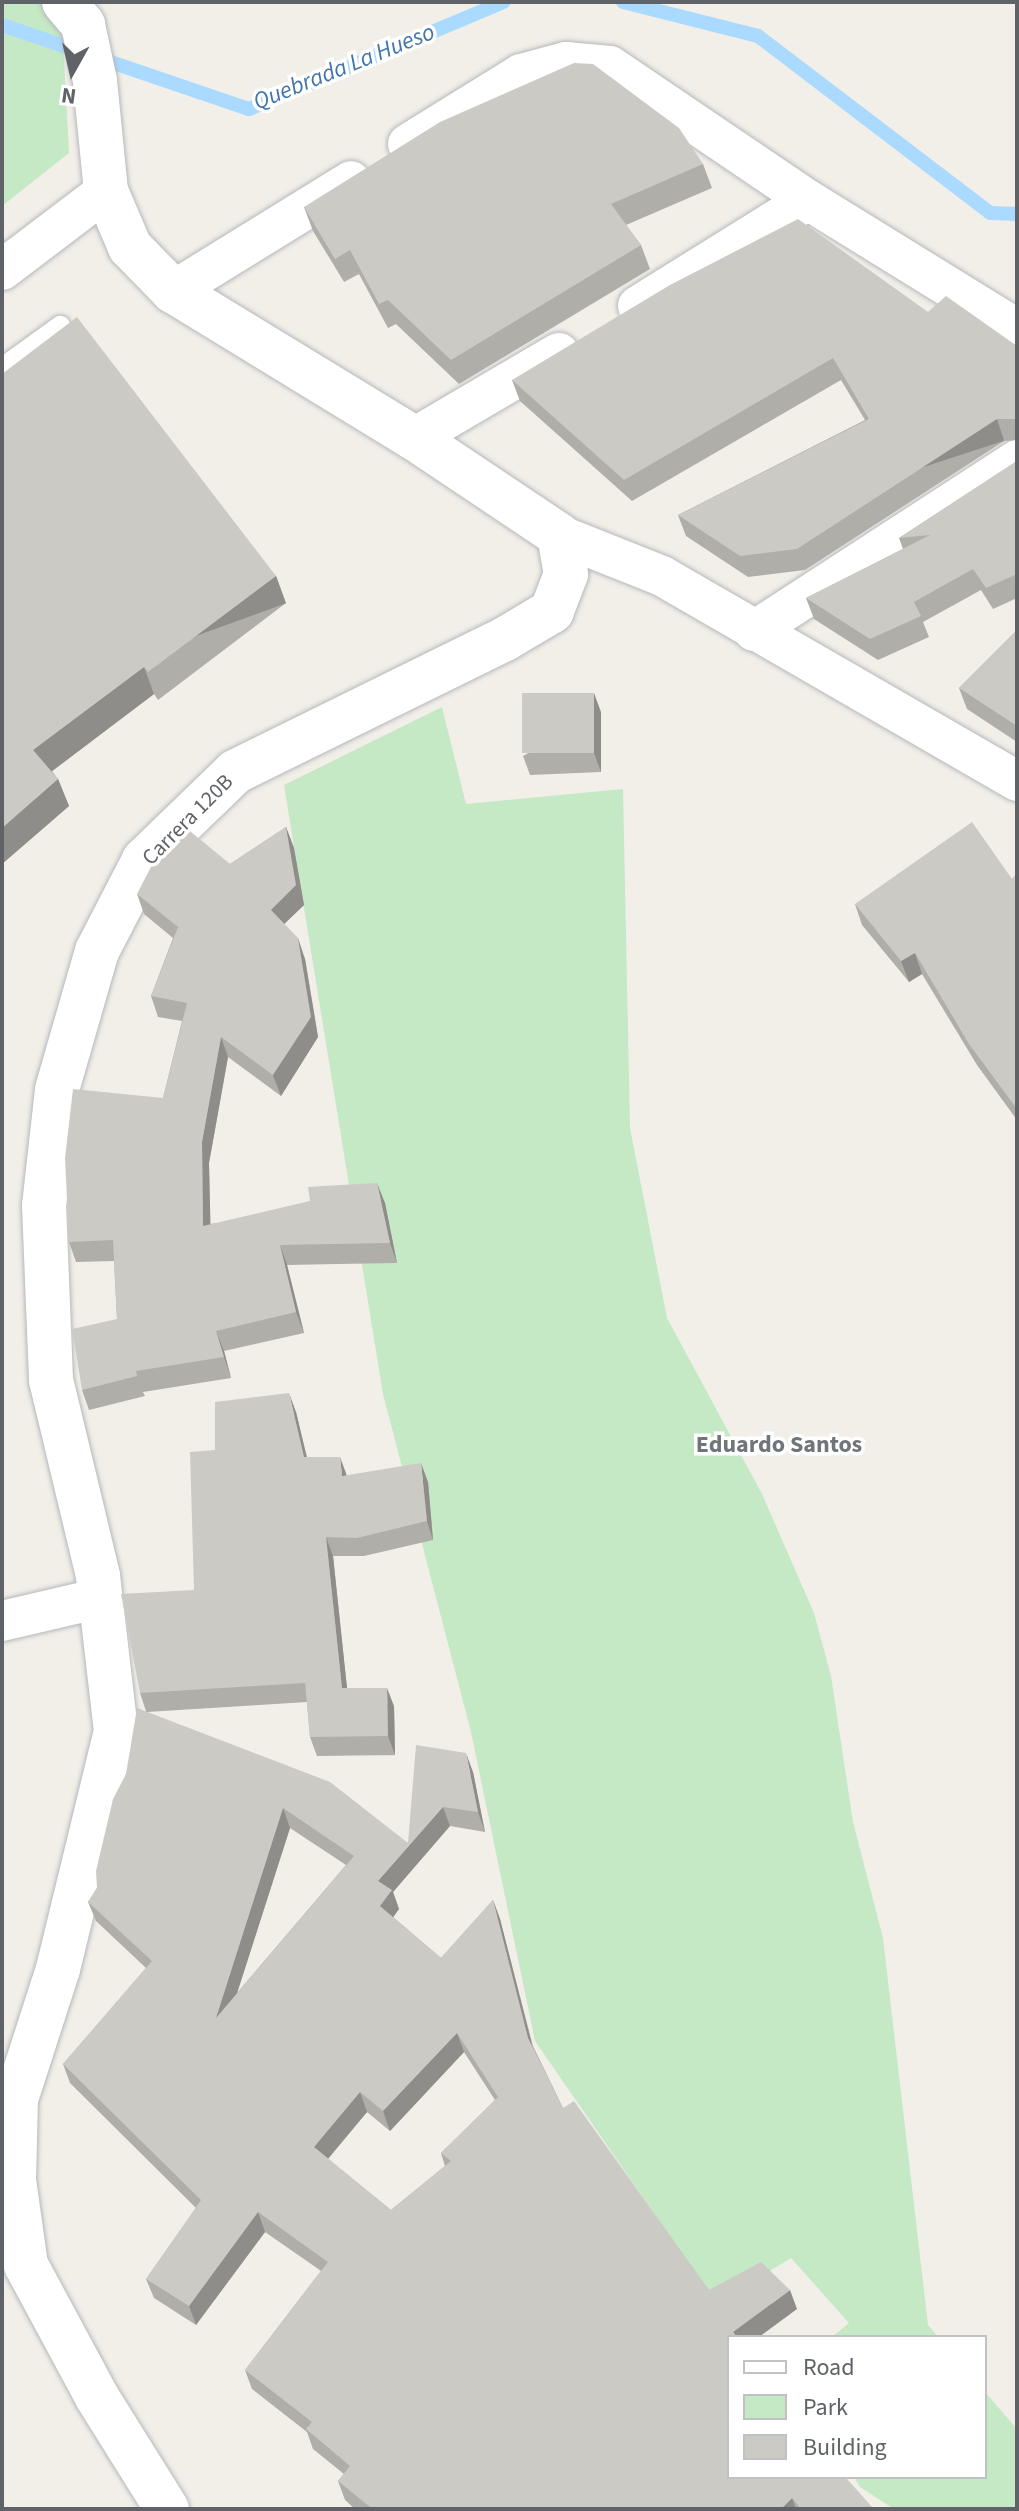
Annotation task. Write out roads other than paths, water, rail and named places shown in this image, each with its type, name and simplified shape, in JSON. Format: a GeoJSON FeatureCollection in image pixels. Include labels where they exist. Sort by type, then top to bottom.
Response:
{"type":"FeatureCollection","features":[{"type":"Feature","properties":{"kind":"street"},"geometry":{"type":"LineString","coordinates":[[74,13],[95,81],[106,191],[130,247],[173,291],[414,438],[559,535],[662,576],[1017,781]]}},
{"type":"Feature","properties":{"kind":"street"},"geometry":{"type":"LineString","coordinates":[[173,291],[521,74],[566,62],[610,66],[808,200],[1017,329]]}},
{"type":"Feature","properties":{"kind":"street"},"geometry":{"type":"LineString","coordinates":[[2,270],[106,191]]}},
{"type":"Feature","properties":{"kind":"street"},"geometry":{"type":"LineString","coordinates":[[414,438],[599,330],[808,200]]}},
{"type":"Feature","properties":{"kind":"street"},"geometry":{"type":"LineString","coordinates":[[754,631],[1017,460]]}},
{"type":"Feature","properties":{"kind":"street","name":"Carrera 120B"},"geometry":{"type":"LineString","coordinates":[[167,2509],[97,2397],[26,2265],[14,2180],[16,2099],[58,1969],[116,1731],[101,1598],[51,1380],[44,1205],[57,1090],[97,951],[144,860],[235,772],[505,639],[552,611],[566,574],[559,535]]}},
{"type":"Feature","properties":{"kind":"street"},"geometry":{"type":"LineString","coordinates":[[2,1621],[101,1598]]}},
{"type":"Feature","properties":{"kind":"lane"},"geometry":{"type":"LineString","coordinates":[[2,368],[60,326]]}},
{"type":"Feature","properties":{"kind":"waterway","name":"Quebrada La Hueso"},"geometry":{"type":"LineString","coordinates":[[2,25],[249,109],[503,2]]}},
{"type":"Feature","properties":{"kind":"waterway","name":"Quebrada La Hueso"},"geometry":{"type":"LineString","coordinates":[[623,2],[758,36],[990,213],[1017,214]]}},
{"type":"Feature","properties":{"kind":"district","name":"Eduardo Santos"},"geometry":{"type":"Point","coordinates":[779,1445]}}]}
